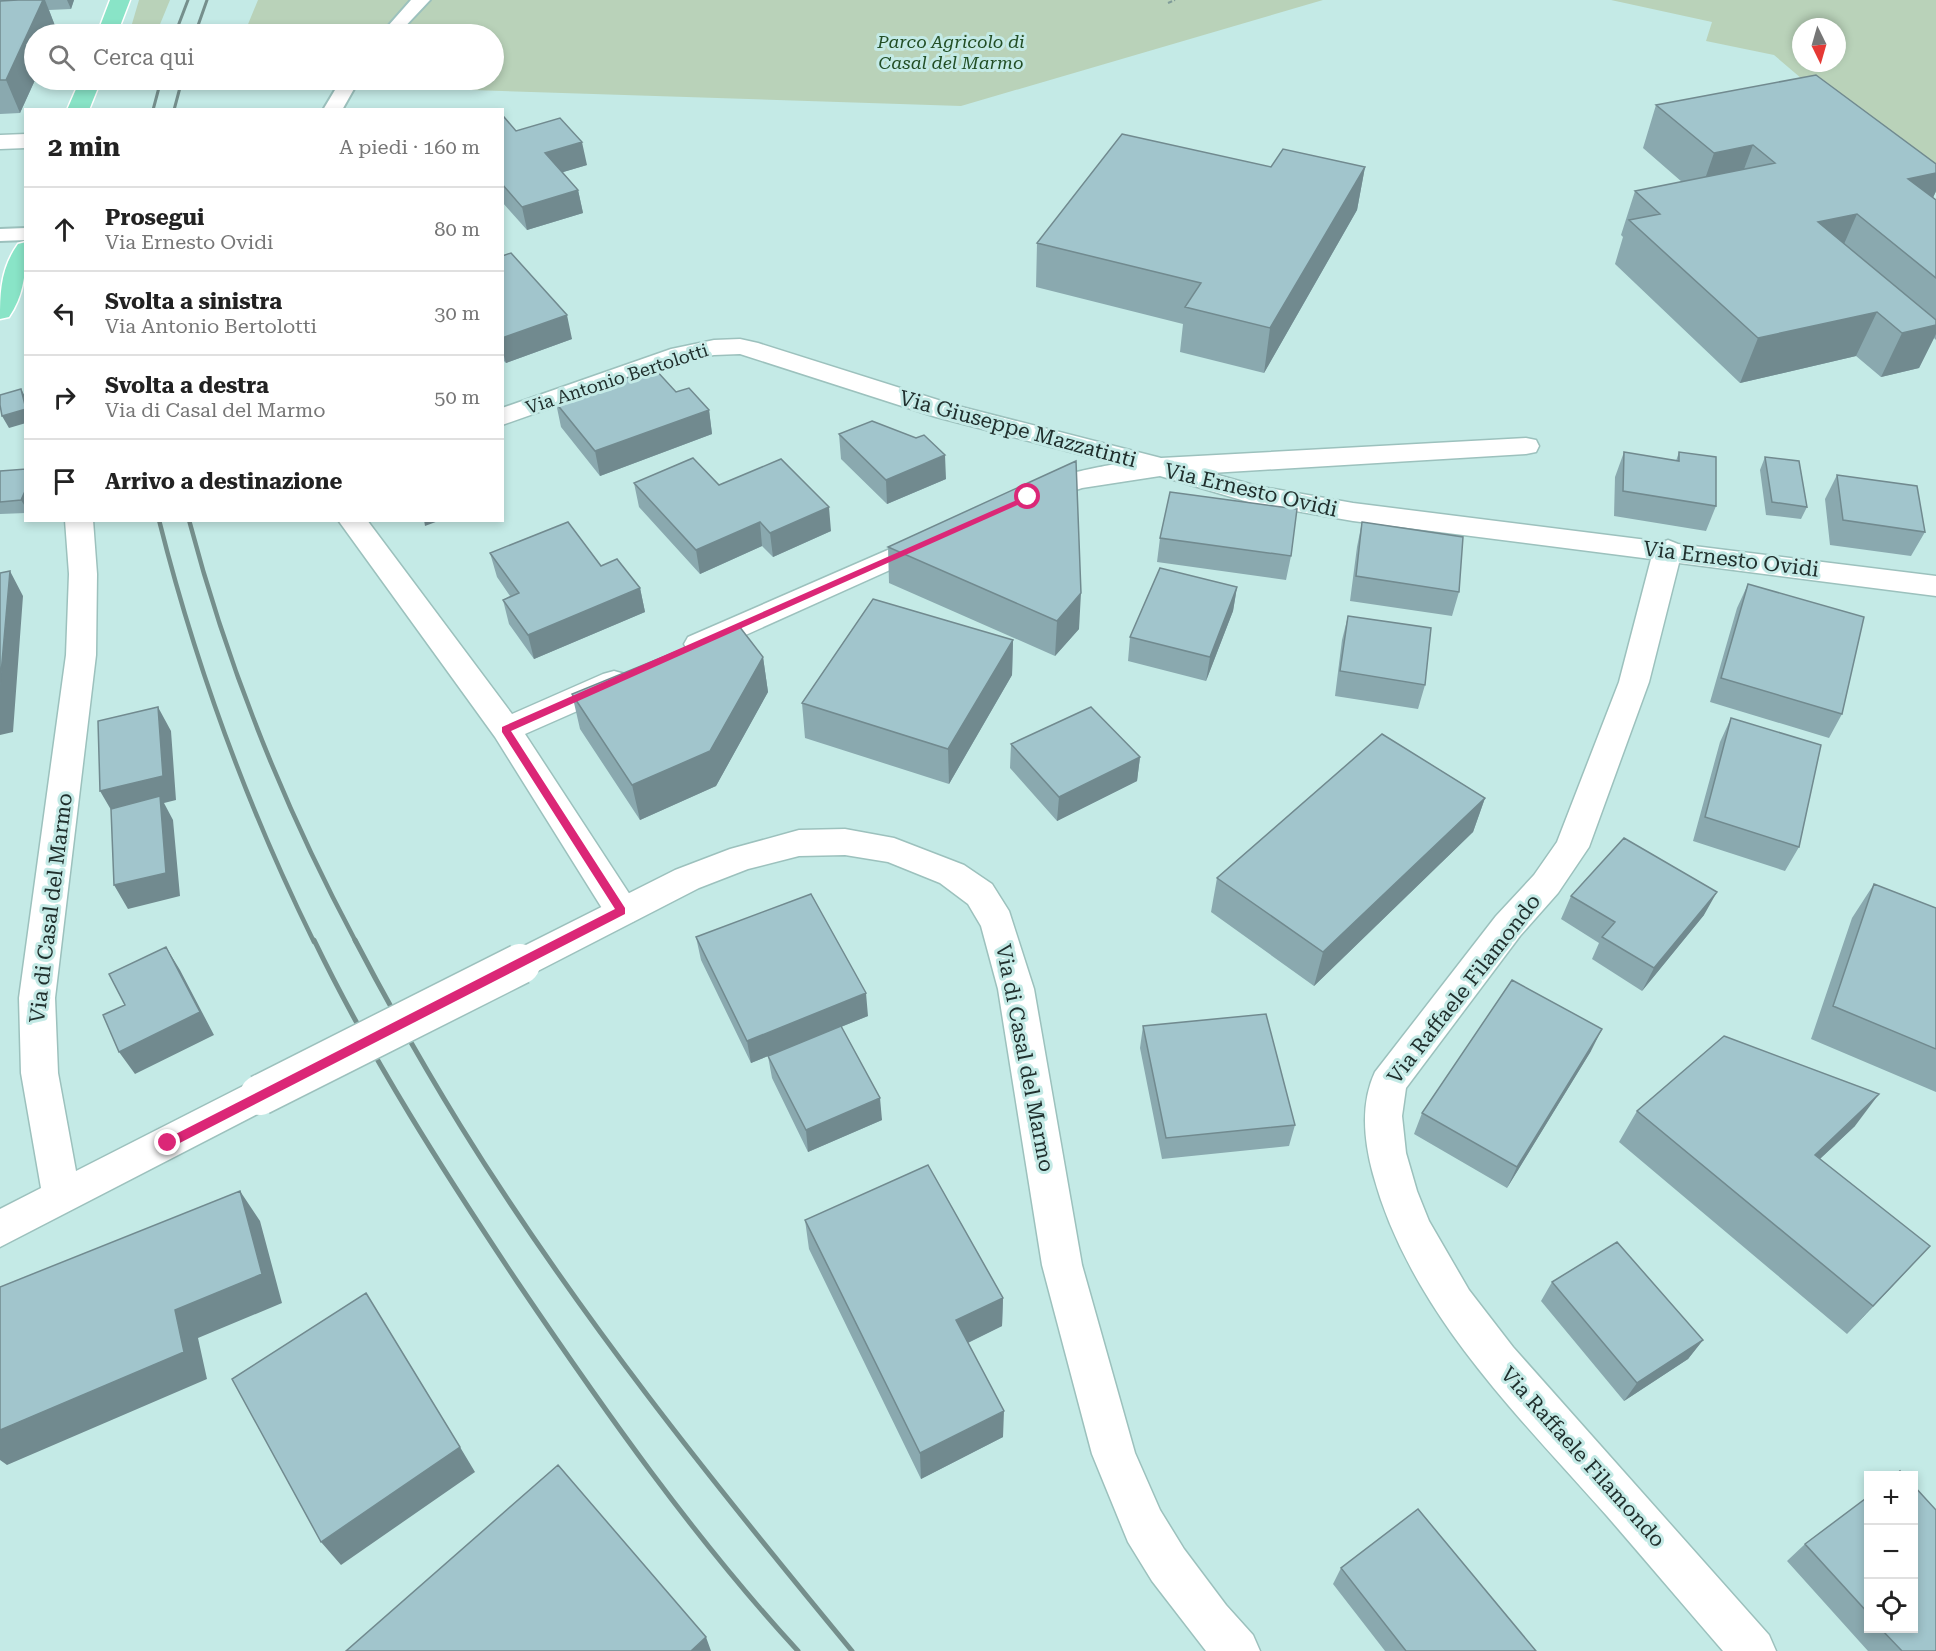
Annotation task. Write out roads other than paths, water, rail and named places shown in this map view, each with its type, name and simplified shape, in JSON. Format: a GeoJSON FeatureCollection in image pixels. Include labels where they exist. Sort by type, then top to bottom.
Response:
{"type":"FeatureCollection","features":[{"type":"Feature","properties":{"kind":"main road"},"geometry":{"type":"LineString","coordinates":[[111,24],[120,0]]}},
{"type":"Feature","properties":{"kind":"main road"},"geometry":{"type":"LineString","coordinates":[[79,108],[86,90]]}},
{"type":"Feature","properties":{"kind":"main road"},"geometry":{"type":"LineString","coordinates":[[0,312],[24,254]]}},
{"type":"Feature","properties":{"kind":"street"},"geometry":{"type":"LineString","coordinates":[[0,142],[24,141]]}},
{"type":"Feature","properties":{"kind":"street","name":"Via Antonio Bertolotti"},"geometry":{"type":"LineString","coordinates":[[504,416],[680,354],[706,347],[732,345]]}},
{"type":"Feature","properties":{"kind":"street","name":"Via Giuseppe Mazzatinti"},"geometry":{"type":"LineString","coordinates":[[732,345],[749,348],[945,411],[1161,467],[1526,446]]}},
{"type":"Feature","properties":{"kind":"street","name":"Via Ernesto Ovidi"},"geometry":{"type":"LineString","coordinates":[[1006,507],[1053,487],[1076,481],[1161,467],[1256,495],[1329,509],[1668,550],[1936,586]]}},
{"type":"Feature","properties":{"kind":"street","name":"Via di Casal del Marmo"},"geometry":{"type":"LineString","coordinates":[[80,522],[83,574],[81,655],[37,998],[35,1032],[40,1086],[62,1197],[687,879],[771,848],[821,841],[870,844],[913,857],[952,874],[980,894],[992,911],[1016,989],[1062,1265],[1114,1454],[1144,1526],[1168,1565],[1210,1621],[1237,1651]]}},
{"type":"Feature","properties":{"kind":"street"},"geometry":{"type":"LineString","coordinates":[[353,522],[506,729],[622,911]]}},
{"type":"Feature","properties":{"kind":"street"},"geometry":{"type":"LineString","coordinates":[[671,656],[952,531]]}},
{"type":"Feature","properties":{"kind":"street","name":"Via Raffaele Filamondo"},"geometry":{"type":"LineString","coordinates":[[1668,550],[1634,682],[1572,848],[1546,884],[1508,926],[1388,1083],[1383,1104],[1383,1137],[1388,1164],[1411,1226],[1455,1301],[1496,1359],[1753,1651]]}},
{"type":"Feature","properties":{"kind":"street"},"geometry":{"type":"LineString","coordinates":[[506,729],[639,670]]}},
{"type":"Feature","properties":{"kind":"street"},"geometry":{"type":"LineString","coordinates":[[0,1228],[62,1197]]}},
{"type":"Feature","properties":{"kind":"lane"},"geometry":{"type":"LineString","coordinates":[[399,24],[422,0]]}},
{"type":"Feature","properties":{"kind":"lane"},"geometry":{"type":"LineString","coordinates":[[333,108],[344,90]]}},
{"type":"Feature","properties":{"kind":"lane"},"geometry":{"type":"LineString","coordinates":[[0,235],[24,234]]}},
{"type":"Feature","properties":{"kind":"railway"},"geometry":{"type":"LineString","coordinates":[[179,24],[188,0]]}},
{"type":"Feature","properties":{"kind":"railway"},"geometry":{"type":"LineString","coordinates":[[199,24],[207,0]]}},
{"type":"Feature","properties":{"kind":"railway"},"geometry":{"type":"LineString","coordinates":[[154,108],[158,90]]}},
{"type":"Feature","properties":{"kind":"railway"},"geometry":{"type":"LineString","coordinates":[[175,108],[179,90]]}},
{"type":"Feature","properties":{"kind":"railway"},"geometry":{"type":"LineString","coordinates":[[160,522],[189,629],[225,735],[267,839],[314,942]]}},
{"type":"Feature","properties":{"kind":"railway"},"geometry":{"type":"LineString","coordinates":[[190,522],[221,629],[260,736],[305,840],[356,942]]}},
{"type":"Feature","properties":{"kind":"railway"},"geometry":{"type":"LineString","coordinates":[[314,940],[360,1029],[410,1115],[518,1283],[651,1472],[722,1564],[798,1651]]}},
{"type":"Feature","properties":{"kind":"railway"},"geometry":{"type":"LineString","coordinates":[[355,940],[446,1102],[550,1262],[697,1460],[852,1651]]}},
{"type":"Feature","properties":{"kind":"park label","name":"Parco Agricolo di Casal del Marmo"},"geometry":{"type":"Point","coordinates":[951,52]}}]}
